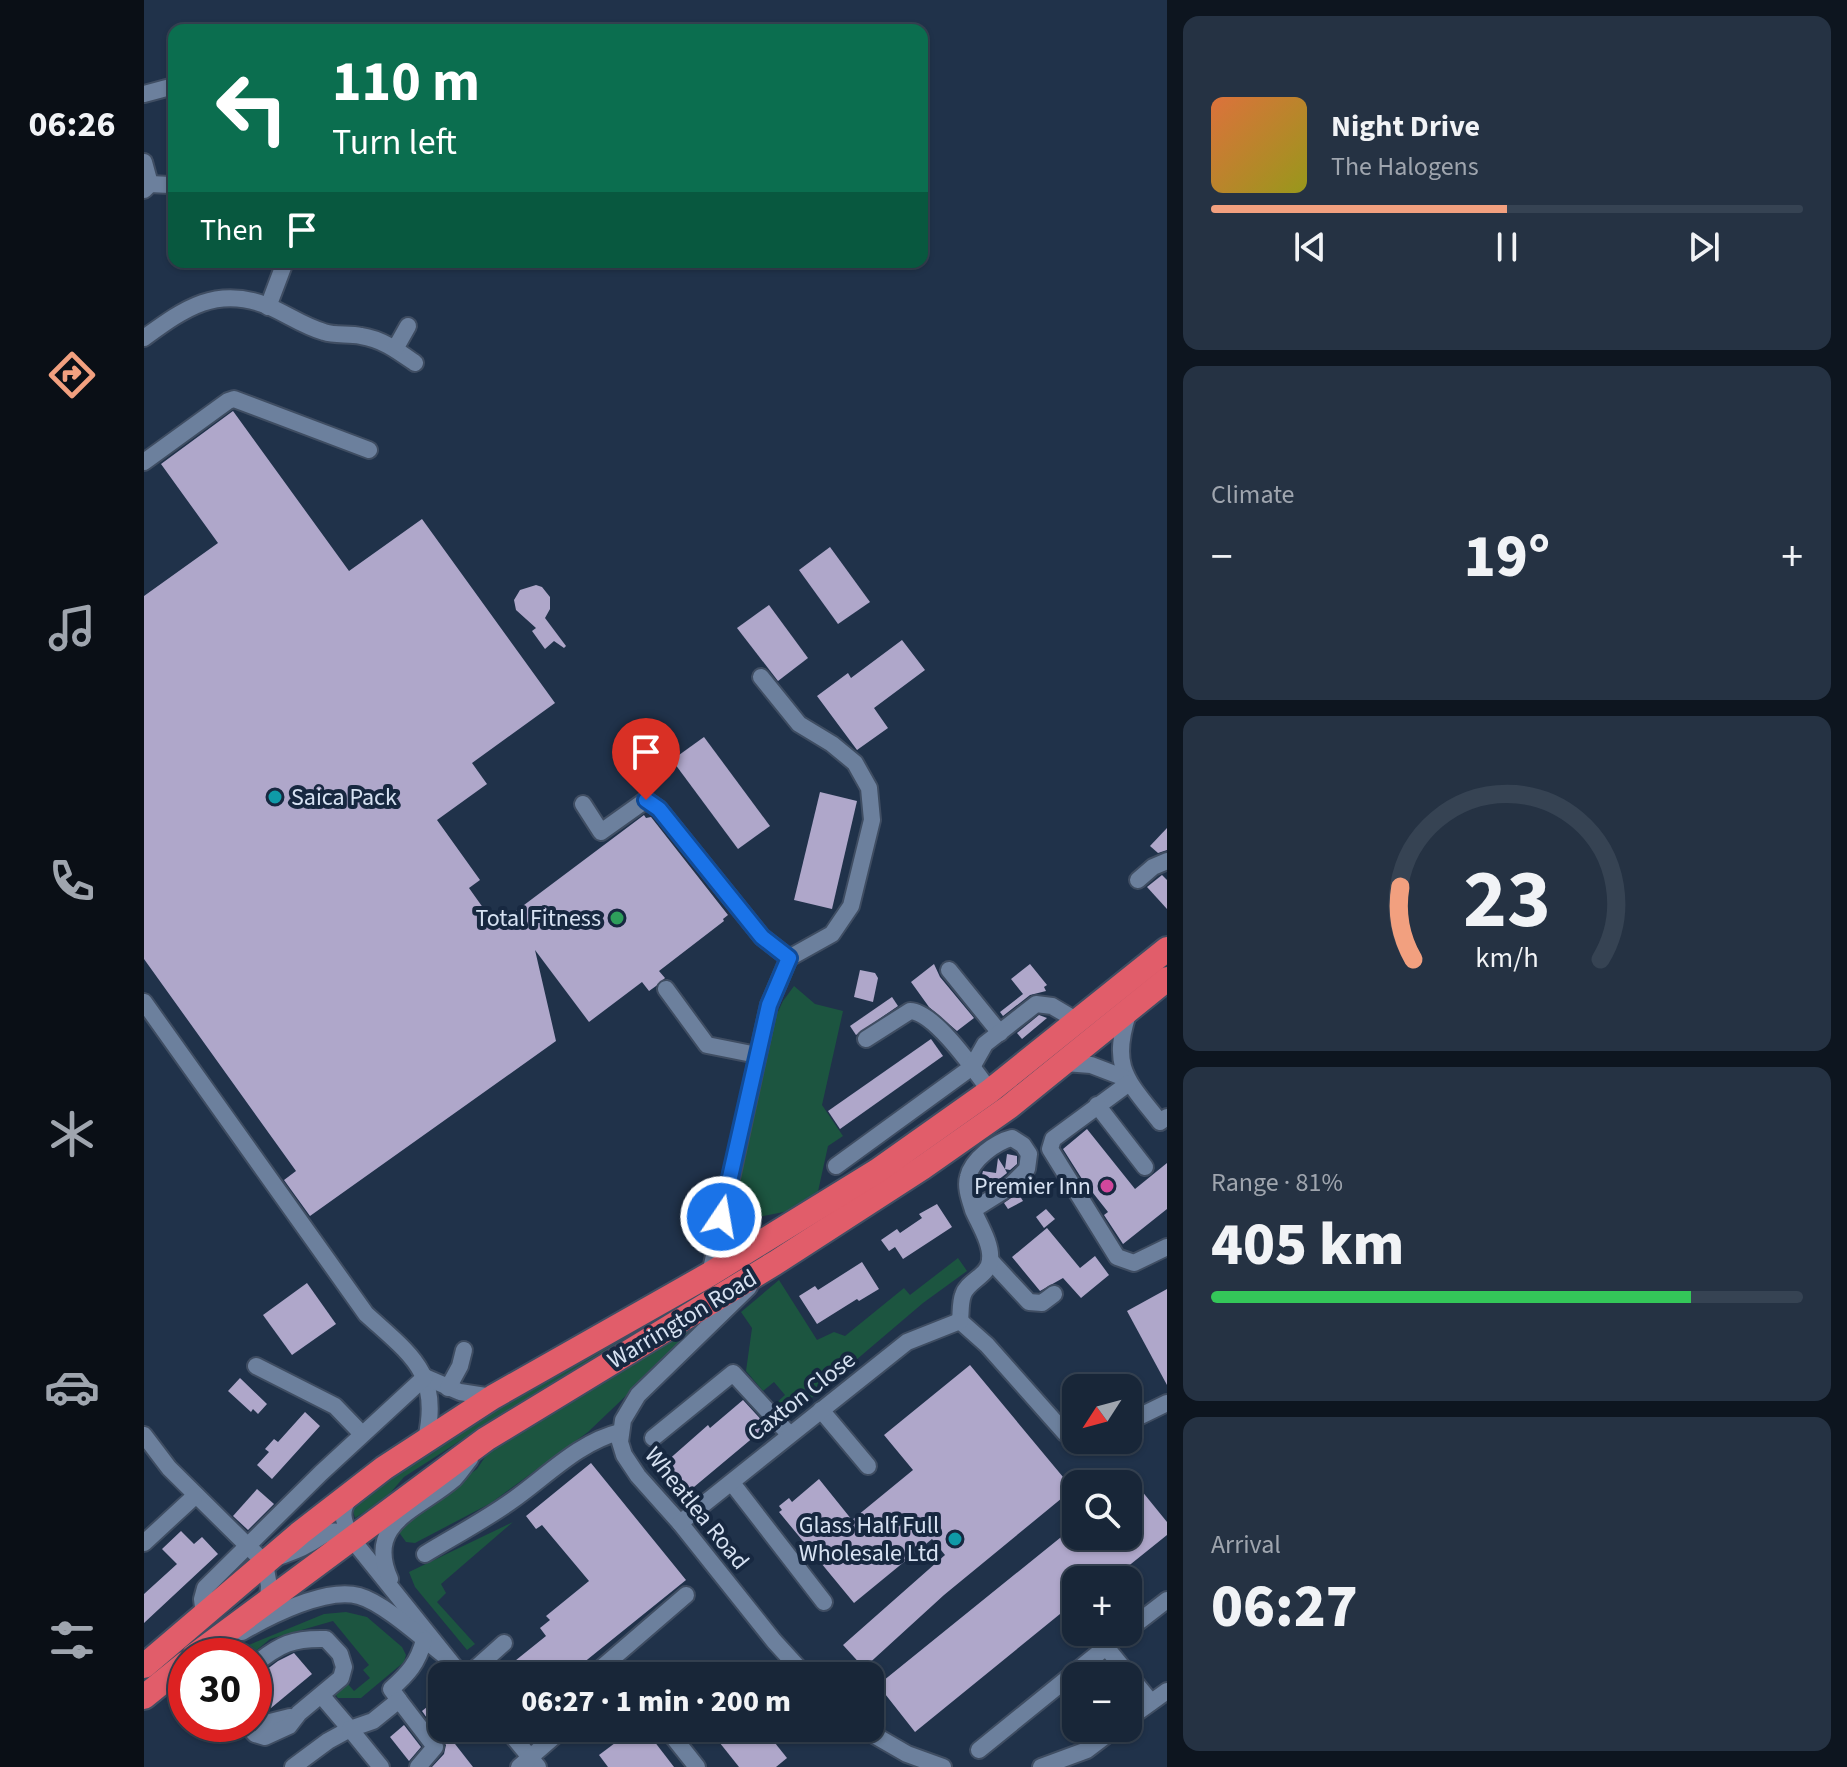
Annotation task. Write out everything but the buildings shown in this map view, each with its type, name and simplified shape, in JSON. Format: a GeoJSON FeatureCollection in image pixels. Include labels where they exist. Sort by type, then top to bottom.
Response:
{"type":"FeatureCollection","features":[{"type":"Feature","properties":{"kind":"highway","name":"Warrington Road"},"geometry":{"type":"LineString","coordinates":[[144,1666],[204,1615],[256,1554],[493,1397],[710,1274],[877,1171],[990,1091],[1167,949]]}},
{"type":"Feature","properties":{"kind":"highway","name":"Warrington Road"},"geometry":{"type":"LineString","coordinates":[[219,1638],[486,1439],[775,1263],[922,1168],[1009,1107],[1167,979]]}},
{"type":"Feature","properties":{"kind":"highway"},"geometry":{"type":"LineString","coordinates":[[144,1697],[168,1678]]}},
{"type":"Feature","properties":{"kind":"street"},"geometry":{"type":"LineString","coordinates":[[144,94],[168,88]]}},
{"type":"Feature","properties":{"kind":"street"},"geometry":{"type":"LineString","coordinates":[[144,162],[147,187],[168,185]]}},
{"type":"Feature","properties":{"kind":"street"},"geometry":{"type":"LineString","coordinates":[[268,307],[283,268]]}},
{"type":"Feature","properties":{"kind":"street"},"geometry":{"type":"LineString","coordinates":[[144,338],[178,313],[224,297],[268,307],[299,324],[329,334],[359,335],[383,341],[415,363]]}},
{"type":"Feature","properties":{"kind":"street"},"geometry":{"type":"LineString","coordinates":[[395,349],[408,326]]}},
{"type":"Feature","properties":{"kind":"street"},"geometry":{"type":"LineString","coordinates":[[144,462],[234,399],[369,450]]}},
{"type":"Feature","properties":{"kind":"street"},"geometry":{"type":"LineString","coordinates":[[710,1274],[769,1005],[789,958],[832,934],[851,906],[867,846],[872,804],[864,775],[855,763],[832,744],[799,724],[761,677]]}},
{"type":"Feature","properties":{"kind":"street"},"geometry":{"type":"LineString","coordinates":[[583,804],[601,832],[646,800],[659,809],[762,937],[789,958]]}},
{"type":"Feature","properties":{"kind":"street"},"geometry":{"type":"LineString","coordinates":[[1138,880],[1153,867],[1167,861]]}},
{"type":"Feature","properties":{"kind":"street"},"geometry":{"type":"LineString","coordinates":[[949,970],[1000,1033]]}},
{"type":"Feature","properties":{"kind":"street"},"geometry":{"type":"LineString","coordinates":[[666,989],[707,1045],[757,1055]]}},
{"type":"Feature","properties":{"kind":"street"},"geometry":{"type":"LineString","coordinates":[[144,1002],[366,1314],[408,1353],[425,1377],[431,1407],[426,1439]]}},
{"type":"Feature","properties":{"kind":"street"},"geometry":{"type":"LineString","coordinates":[[842,1154],[972,1067],[985,1044],[1036,1004],[1052,1006],[1079,1022]]}},
{"type":"Feature","properties":{"kind":"street"},"geometry":{"type":"LineString","coordinates":[[1129,1010],[1120,1040],[1127,1080],[1160,1122],[1167,1117]]}},
{"type":"Feature","properties":{"kind":"street"},"geometry":{"type":"LineString","coordinates":[[866,1039],[910,1011],[916,1011],[933,1022],[990,1091]]}},
{"type":"Feature","properties":{"kind":"street"},"geometry":{"type":"LineString","coordinates":[[1065,1063],[1091,1065],[1127,1080]]}},
{"type":"Feature","properties":{"kind":"street"},"geometry":{"type":"LineString","coordinates":[[1127,1080],[1053,1139],[1050,1149],[1117,1257],[1134,1263],[1167,1247]]}},
{"type":"Feature","properties":{"kind":"street"},"geometry":{"type":"LineString","coordinates":[[1097,1105],[1145,1167]]}},
{"type":"Feature","properties":{"kind":"street"},"geometry":{"type":"LineString","coordinates":[[973,1210],[1008,1188],[1027,1169],[1029,1154],[1017,1140],[1002,1141],[972,1167],[967,1185],[973,1210],[987,1242],[990,1260],[987,1269],[963,1293],[960,1321],[987,1345],[1062,1430]]}},
{"type":"Feature","properties":{"kind":"street"},"geometry":{"type":"LineString","coordinates":[[725,1199],[734,1222],[742,1230],[753,1236],[768,1238]]}},
{"type":"Feature","properties":{"kind":"street"},"geometry":{"type":"LineString","coordinates":[[990,1260],[1029,1302],[1042,1303],[1054,1294]]}},
{"type":"Feature","properties":{"kind":"street","name":"Wheatlea Road"},"geometry":{"type":"LineString","coordinates":[[775,1263],[638,1395],[623,1420],[620,1432],[624,1455],[630,1466],[793,1662]]}},
{"type":"Feature","properties":{"kind":"street","name":"Caxton Close"},"geometry":{"type":"LineString","coordinates":[[680,1523],[907,1342],[960,1321]]}},
{"type":"Feature","properties":{"kind":"street"},"geometry":{"type":"LineString","coordinates":[[448,1388],[460,1366],[464,1350]]}},
{"type":"Feature","properties":{"kind":"street"},"geometry":{"type":"LineString","coordinates":[[256,1366],[335,1406],[362,1434]]}},
{"type":"Feature","properties":{"kind":"street"},"geometry":{"type":"LineString","coordinates":[[653,1438],[733,1373],[789,1434]]}},
{"type":"Feature","properties":{"kind":"street"},"geometry":{"type":"LineString","coordinates":[[425,1377],[448,1388],[493,1397]]}},
{"type":"Feature","properties":{"kind":"street","name":"Warrington Road"},"geometry":{"type":"LineString","coordinates":[[256,1554],[362,1434],[425,1377]]}},
{"type":"Feature","properties":{"kind":"street"},"geometry":{"type":"LineString","coordinates":[[1142,1415],[1167,1403]]}},
{"type":"Feature","properties":{"kind":"street"},"geometry":{"type":"LineString","coordinates":[[821,1410],[868,1466]]}},
{"type":"Feature","properties":{"kind":"street"},"geometry":{"type":"LineString","coordinates":[[425,1554],[509,1503],[591,1444],[620,1432]]}},
{"type":"Feature","properties":{"kind":"street"},"geometry":{"type":"LineString","coordinates":[[144,1435],[169,1468],[256,1554],[269,1586],[268,1600]]}},
{"type":"Feature","properties":{"kind":"street"},"geometry":{"type":"LineString","coordinates":[[403,1603],[384,1565],[382,1551],[387,1534],[405,1513],[455,1478],[486,1439]]}},
{"type":"Feature","properties":{"kind":"street"},"geometry":{"type":"LineString","coordinates":[[732,1483],[824,1602]]}},
{"type":"Feature","properties":{"kind":"street"},"geometry":{"type":"LineString","coordinates":[[351,1538],[343,1514],[345,1504],[361,1485]]}},
{"type":"Feature","properties":{"kind":"street"},"geometry":{"type":"LineString","coordinates":[[144,1543],[196,1495]]}},
{"type":"Feature","properties":{"kind":"street"},"geometry":{"type":"LineString","coordinates":[[256,1554],[308,1546],[329,1532],[342,1531],[351,1538],[451,1662]]}},
{"type":"Feature","properties":{"kind":"street"},"geometry":{"type":"LineString","coordinates":[[229,1638],[259,1622],[326,1596],[357,1595],[372,1601],[445,1656]]}},
{"type":"Feature","properties":{"kind":"street"},"geometry":{"type":"LineString","coordinates":[[608,1662],[686,1595]]}},
{"type":"Feature","properties":{"kind":"street"},"geometry":{"type":"LineString","coordinates":[[1142,1619],[1167,1600]]}},
{"type":"Feature","properties":{"kind":"street"},"geometry":{"type":"LineString","coordinates":[[272,1650],[302,1638],[326,1639],[340,1654],[344,1667],[341,1678],[299,1713],[289,1726],[272,1734]]}},
{"type":"Feature","properties":{"kind":"street"},"geometry":{"type":"LineString","coordinates":[[418,1767],[435,1747],[391,1689],[410,1672],[424,1640]]}},
{"type":"Feature","properties":{"kind":"street"},"geometry":{"type":"LineString","coordinates":[[272,1660],[287,1643]]}},
{"type":"Feature","properties":{"kind":"street"},"geometry":{"type":"LineString","coordinates":[[481,1662],[504,1643]]}},
{"type":"Feature","properties":{"kind":"street"},"geometry":{"type":"LineString","coordinates":[[979,1750],[1106,1647],[1151,1702]]}},
{"type":"Feature","properties":{"kind":"street"},"geometry":{"type":"LineString","coordinates":[[1142,1709],[1167,1691]]}},
{"type":"Feature","properties":{"kind":"street"},"geometry":{"type":"LineString","coordinates":[[321,1695],[381,1767]]}},
{"type":"Feature","properties":{"kind":"street"},"geometry":{"type":"LineString","coordinates":[[293,1767],[328,1741],[373,1721],[399,1700]]}},
{"type":"Feature","properties":{"kind":"street"},"geometry":{"type":"LineString","coordinates":[[272,1722],[299,1713]]}},
{"type":"Feature","properties":{"kind":"street"},"geometry":{"type":"LineString","coordinates":[[884,1741],[907,1754],[943,1767]]}},
{"type":"Feature","properties":{"kind":"street"},"geometry":{"type":"LineString","coordinates":[[515,1742],[529,1764],[550,1742]]}},
{"type":"Feature","properties":{"kind":"street"},"geometry":{"type":"LineString","coordinates":[[677,1742],[697,1767]]}},
{"type":"Feature","properties":{"kind":"street"},"geometry":{"type":"LineString","coordinates":[[1041,1767],[1087,1750],[1098,1742]]}},
{"type":"Feature","properties":{"kind":"green space"},"geometry":{"type":"Polygon","coordinates":[[[794,986],[815,1004],[843,1011],[822,1105],[843,1136],[828,1146],[817,1196],[794,1210],[743,1220],[735,1196],[739,1165],[774,1020],[794,986]]]}},
{"type":"Feature","properties":{"kind":"green space"},"geometry":{"type":"Polygon","coordinates":[[[824,1218],[480,1428],[404,1477],[385,1499],[355,1518],[353,1511],[357,1500],[422,1447],[824,1218]]]}},
{"type":"Feature","properties":{"kind":"green space"},"geometry":{"type":"Polygon","coordinates":[[[958,1258],[967,1271],[923,1303],[802,1406],[793,1408],[782,1404],[777,1408],[774,1405],[785,1395],[774,1382],[763,1391],[746,1371],[752,1328],[741,1312],[779,1280],[817,1340],[834,1332],[845,1336],[904,1288],[910,1295],[958,1258]]]}},
{"type":"Feature","properties":{"kind":"green space"},"geometry":{"type":"Polygon","coordinates":[[[693,1323],[697,1328],[588,1432],[491,1503],[415,1543],[406,1542],[398,1531],[406,1519],[477,1469],[493,1445],[693,1323]]]}},
{"type":"Feature","properties":{"kind":"green space"},"geometry":{"type":"Polygon","coordinates":[[[513,1522],[441,1584],[446,1593],[437,1602],[475,1644],[467,1650],[415,1587],[409,1572],[513,1522]]]}},
{"type":"Feature","properties":{"kind":"green space"},"geometry":{"type":"Polygon","coordinates":[[[346,1612],[367,1617],[402,1647],[406,1655],[404,1662],[361,1698],[338,1698],[334,1693],[347,1683],[354,1691],[370,1678],[363,1670],[369,1665],[333,1621],[266,1638],[324,1614],[346,1612]]]}},
{"type":"Feature","properties":{"kind":"place","name":"Saica Pack"},"geometry":{"type":"Point","coordinates":[275,797]}},
{"type":"Feature","properties":{"kind":"place","name":"Total Fitness"},"geometry":{"type":"Point","coordinates":[617,918]}},
{"type":"Feature","properties":{"kind":"place","name":"Premier Inn"},"geometry":{"type":"Point","coordinates":[1107,1186]}},
{"type":"Feature","properties":{"kind":"place","name":"Glass Half Full Wholesale Ltd"},"geometry":{"type":"Point","coordinates":[955,1539]}},
{"type":"Feature","properties":{"kind":"route"},"geometry":{"type":"LineString","coordinates":[[646,800],[659,809],[762,937],[789,958],[769,1005],[721,1217]]}}]}
